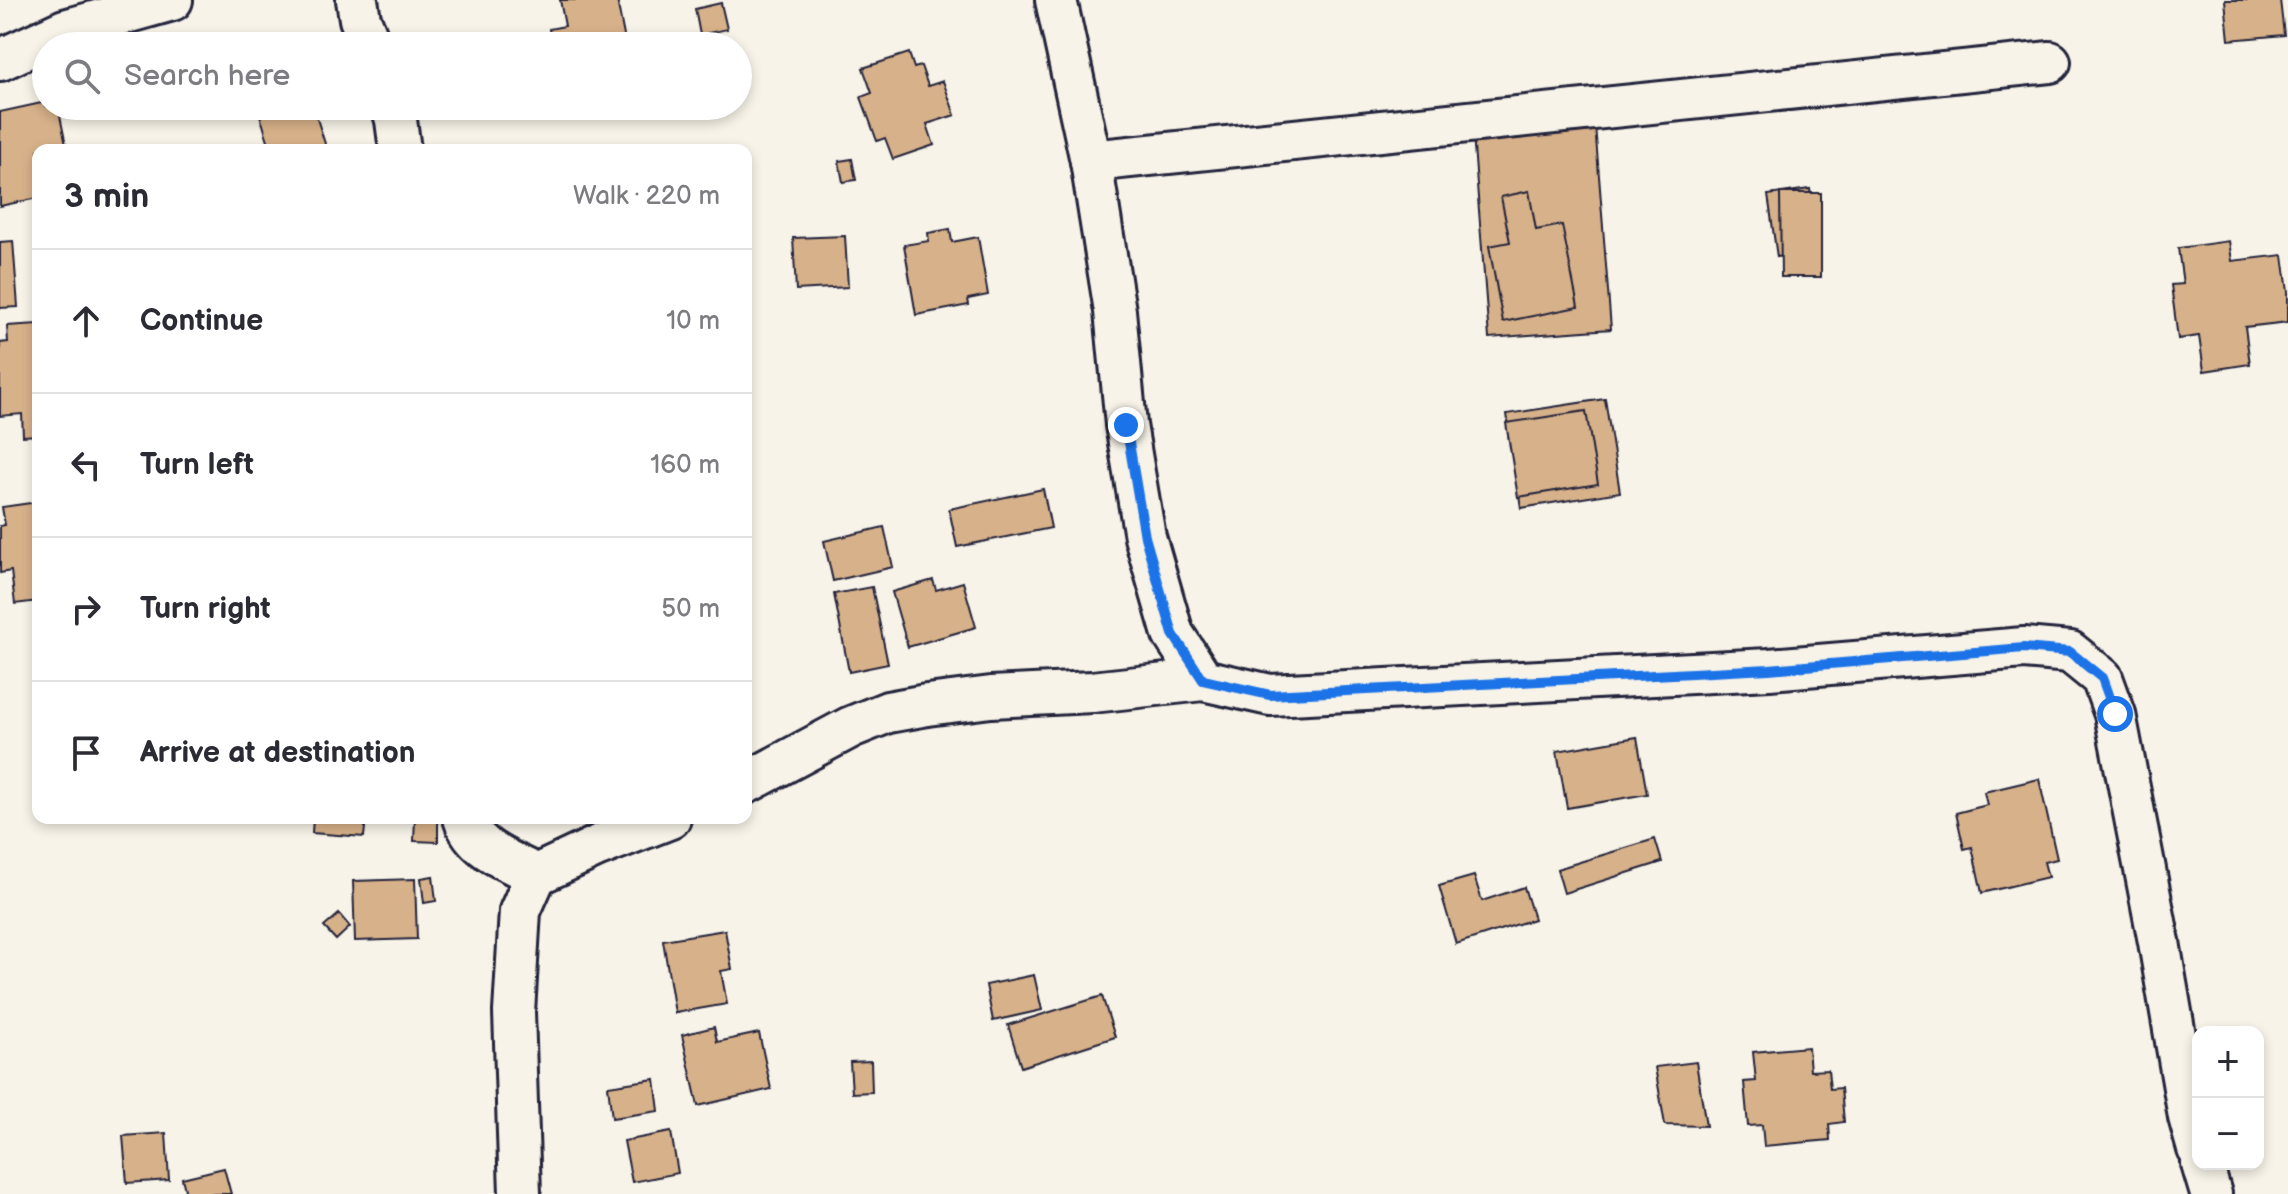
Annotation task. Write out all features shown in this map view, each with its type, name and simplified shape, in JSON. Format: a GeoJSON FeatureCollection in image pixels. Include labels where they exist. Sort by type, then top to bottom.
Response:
{"type":"FeatureCollection","features":[{"type":"Feature","properties":{"kind":"street"},"geometry":{"type":"LineString","coordinates":[[61,32],[172,0]]}},
{"type":"Feature","properties":{"kind":"street"},"geometry":{"type":"LineString","coordinates":[[357,0],[365,32]]}},
{"type":"Feature","properties":{"kind":"street"},"geometry":{"type":"LineString","coordinates":[[1056,0],[1091,161],[1115,311],[1126,425],[1145,537],[1173,634],[1203,680]]}},
{"type":"Feature","properties":{"kind":"street"},"geometry":{"type":"LineString","coordinates":[[0,60],[32,45]]}},
{"type":"Feature","properties":{"kind":"street"},"geometry":{"type":"LineString","coordinates":[[1091,161],[2050,62]]}},
{"type":"Feature","properties":{"kind":"street"},"geometry":{"type":"LineString","coordinates":[[396,120],[399,144]]}},
{"type":"Feature","properties":{"kind":"street"},"geometry":{"type":"LineString","coordinates":[[752,780],[851,727],[888,712],[991,697],[1092,692],[1203,680],[1270,695],[1769,669],[2024,648],[2070,652],[2102,678],[2115,714],[2192,1128]]}},
{"type":"Feature","properties":{"kind":"street"},"geometry":{"type":"LineString","coordinates":[[466,824],[471,835],[484,847],[536,875]]}},
{"type":"Feature","properties":{"kind":"street"},"geometry":{"type":"LineString","coordinates":[[520,1194],[514,1012],[520,911],[536,875],[655,824]]}},
{"type":"Feature","properties":{"kind":"street"},"geometry":{"type":"LineString","coordinates":[[2204,1170],[2211,1194]]}},
{"type":"Feature","properties":{"kind":"building"},"geometry":{"type":"Polygon","coordinates":[[[560,0],[617,0],[623,32],[550,32],[549,29],[565,26],[560,0]]]}},
{"type":"Feature","properties":{"kind":"building"},"geometry":{"type":"Polygon","coordinates":[[[2225,0],[2280,0],[2284,35],[2229,40],[2225,0]]]}},
{"type":"Feature","properties":{"kind":"building"},"geometry":{"type":"Polygon","coordinates":[[[721,3],[727,29],[699,32],[695,9],[721,3]]]}},
{"type":"Feature","properties":{"kind":"building"},"geometry":{"type":"Polygon","coordinates":[[[909,53],[914,68],[921,66],[928,86],[943,81],[955,115],[927,124],[934,145],[893,159],[885,138],[877,141],[861,97],[872,93],[863,68],[909,53]]]}},
{"type":"Feature","properties":{"kind":"building"},"geometry":{"type":"Polygon","coordinates":[[[32,105],[32,120],[61,120],[66,144],[32,144],[32,199],[0,206],[0,112],[32,105]]]}},
{"type":"Feature","properties":{"kind":"building"},"geometry":{"type":"Polygon","coordinates":[[[262,120],[317,120],[325,144],[269,144],[262,120]]]}},
{"type":"Feature","properties":{"kind":"building"},"geometry":{"type":"Polygon","coordinates":[[[1595,125],[1611,329],[1489,338],[1473,134],[1595,125]]]}},
{"type":"Feature","properties":{"kind":"building"},"geometry":{"type":"Polygon","coordinates":[[[852,159],[856,180],[843,182],[839,161],[852,159]]]}},
{"type":"Feature","properties":{"kind":"building"},"geometry":{"type":"Polygon","coordinates":[[[1810,189],[1819,251],[1777,257],[1768,195],[1810,189]]]}},
{"type":"Feature","properties":{"kind":"building"},"geometry":{"type":"Polygon","coordinates":[[[1529,191],[1536,230],[1562,225],[1578,307],[1503,322],[1489,246],[1510,242],[1501,197],[1529,191]]]}},
{"type":"Feature","properties":{"kind":"building"},"geometry":{"type":"Polygon","coordinates":[[[1780,193],[1821,193],[1821,277],[1781,277],[1780,193]]]}},
{"type":"Feature","properties":{"kind":"building"},"geometry":{"type":"Polygon","coordinates":[[[950,229],[952,242],[978,237],[988,295],[968,299],[969,305],[916,315],[904,245],[929,241],[928,233],[950,229]]]}},
{"type":"Feature","properties":{"kind":"building"},"geometry":{"type":"Polygon","coordinates":[[[845,236],[848,287],[796,290],[793,238],[845,236]]]}},
{"type":"Feature","properties":{"kind":"building"},"geometry":{"type":"Polygon","coordinates":[[[13,241],[18,307],[0,308],[0,242],[13,241]]]}},
{"type":"Feature","properties":{"kind":"building"},"geometry":{"type":"Polygon","coordinates":[[[2229,241],[2232,261],[2283,255],[2288,322],[2245,327],[2250,364],[2204,371],[2199,336],[2178,339],[2171,285],[2183,284],[2178,248],[2229,241]]]}},
{"type":"Feature","properties":{"kind":"building"},"geometry":{"type":"Polygon","coordinates":[[[32,324],[32,435],[23,436],[22,414],[0,416],[0,343],[8,342],[7,326],[32,324]]]}},
{"type":"Feature","properties":{"kind":"building"},"geometry":{"type":"Polygon","coordinates":[[[1605,399],[1620,492],[1521,508],[1507,414],[1605,399]]]}},
{"type":"Feature","properties":{"kind":"building"},"geometry":{"type":"Polygon","coordinates":[[[1586,411],[1598,484],[1518,497],[1506,423],[1586,411]]]}},
{"type":"Feature","properties":{"kind":"building"},"geometry":{"type":"Polygon","coordinates":[[[1043,489],[1051,528],[957,547],[949,509],[1043,489]]]}},
{"type":"Feature","properties":{"kind":"building"},"geometry":{"type":"Polygon","coordinates":[[[32,503],[32,602],[15,604],[11,571],[0,573],[0,526],[5,525],[2,507],[32,503]]]}},
{"type":"Feature","properties":{"kind":"building"},"geometry":{"type":"Polygon","coordinates":[[[884,527],[893,567],[833,581],[824,541],[884,527]]]}},
{"type":"Feature","properties":{"kind":"building"},"geometry":{"type":"Polygon","coordinates":[[[933,580],[936,590],[963,582],[976,627],[908,647],[892,592],[933,580]]]}},
{"type":"Feature","properties":{"kind":"building"},"geometry":{"type":"Polygon","coordinates":[[[872,587],[888,664],[849,672],[834,594],[872,587]]]}},
{"type":"Feature","properties":{"kind":"building"},"geometry":{"type":"Polygon","coordinates":[[[1637,737],[1647,794],[1567,808],[1557,751],[1637,737]]]}},
{"type":"Feature","properties":{"kind":"building"},"geometry":{"type":"Polygon","coordinates":[[[2039,779],[2057,859],[2044,862],[2048,877],[1982,893],[1972,847],[1964,849],[1956,813],[1987,805],[1984,792],[2039,779]]]}},
{"type":"Feature","properties":{"kind":"building"},"geometry":{"type":"Polygon","coordinates":[[[313,824],[365,824],[364,837],[312,833],[313,824]]]}},
{"type":"Feature","properties":{"kind":"building"},"geometry":{"type":"Polygon","coordinates":[[[415,824],[438,824],[438,842],[414,841],[415,824]]]}},
{"type":"Feature","properties":{"kind":"building"},"geometry":{"type":"Polygon","coordinates":[[[1655,839],[1662,862],[1564,893],[1557,869],[1655,839]]]}},
{"type":"Feature","properties":{"kind":"building"},"geometry":{"type":"Polygon","coordinates":[[[433,876],[436,901],[424,903],[421,878],[433,876]]]}},
{"type":"Feature","properties":{"kind":"building"},"geometry":{"type":"Polygon","coordinates":[[[1474,876],[1482,901],[1524,887],[1534,919],[1456,944],[1439,886],[1474,876]]]}},
{"type":"Feature","properties":{"kind":"building"},"geometry":{"type":"Polygon","coordinates":[[[415,879],[417,939],[355,941],[353,881],[415,879]]]}},
{"type":"Feature","properties":{"kind":"building"},"geometry":{"type":"Polygon","coordinates":[[[339,914],[350,927],[336,940],[324,927],[339,914]]]}},
{"type":"Feature","properties":{"kind":"building"},"geometry":{"type":"Polygon","coordinates":[[[725,930],[732,969],[721,971],[727,1004],[675,1013],[663,940],[725,930]]]}},
{"type":"Feature","properties":{"kind":"building"},"geometry":{"type":"Polygon","coordinates":[[[1034,975],[1042,1010],[993,1021],[986,985],[1034,975]]]}},
{"type":"Feature","properties":{"kind":"building"},"geometry":{"type":"Polygon","coordinates":[[[1102,996],[1115,1037],[1021,1067],[1008,1025],[1102,996]]]}},
{"type":"Feature","properties":{"kind":"building"},"geometry":{"type":"Polygon","coordinates":[[[714,1027],[717,1042],[759,1033],[771,1089],[698,1106],[682,1035],[714,1027]]]}},
{"type":"Feature","properties":{"kind":"building"},"geometry":{"type":"Polygon","coordinates":[[[1808,1047],[1810,1071],[1828,1070],[1830,1089],[1841,1088],[1844,1122],[1829,1124],[1830,1140],[1764,1146],[1762,1125],[1748,1126],[1744,1082],[1756,1081],[1753,1052],[1808,1047]]]}},
{"type":"Feature","properties":{"kind":"building"},"geometry":{"type":"Polygon","coordinates":[[[871,1061],[872,1092],[852,1093],[850,1062],[871,1061]]]}},
{"type":"Feature","properties":{"kind":"building"},"geometry":{"type":"Polygon","coordinates":[[[1696,1062],[1706,1126],[1665,1125],[1655,1067],[1696,1062]]]}},
{"type":"Feature","properties":{"kind":"building"},"geometry":{"type":"Polygon","coordinates":[[[655,1079],[659,1111],[612,1118],[608,1086],[655,1079]]]}},
{"type":"Feature","properties":{"kind":"building"},"geometry":{"type":"Polygon","coordinates":[[[671,1132],[678,1173],[632,1182],[624,1141],[671,1132]]]}},
{"type":"Feature","properties":{"kind":"building"},"geometry":{"type":"Polygon","coordinates":[[[166,1133],[169,1180],[127,1183],[123,1136],[166,1133]]]}},
{"type":"Feature","properties":{"kind":"building"},"geometry":{"type":"Polygon","coordinates":[[[224,1168],[231,1194],[186,1194],[182,1178],[224,1168]]]}},
{"type":"Feature","properties":{"kind":"route"},"geometry":{"type":"LineString","coordinates":[[1126,425],[1145,537],[1173,634],[1203,680],[1270,695],[1769,669],[2024,648],[2070,652],[2102,678],[2115,714]]}}]}
